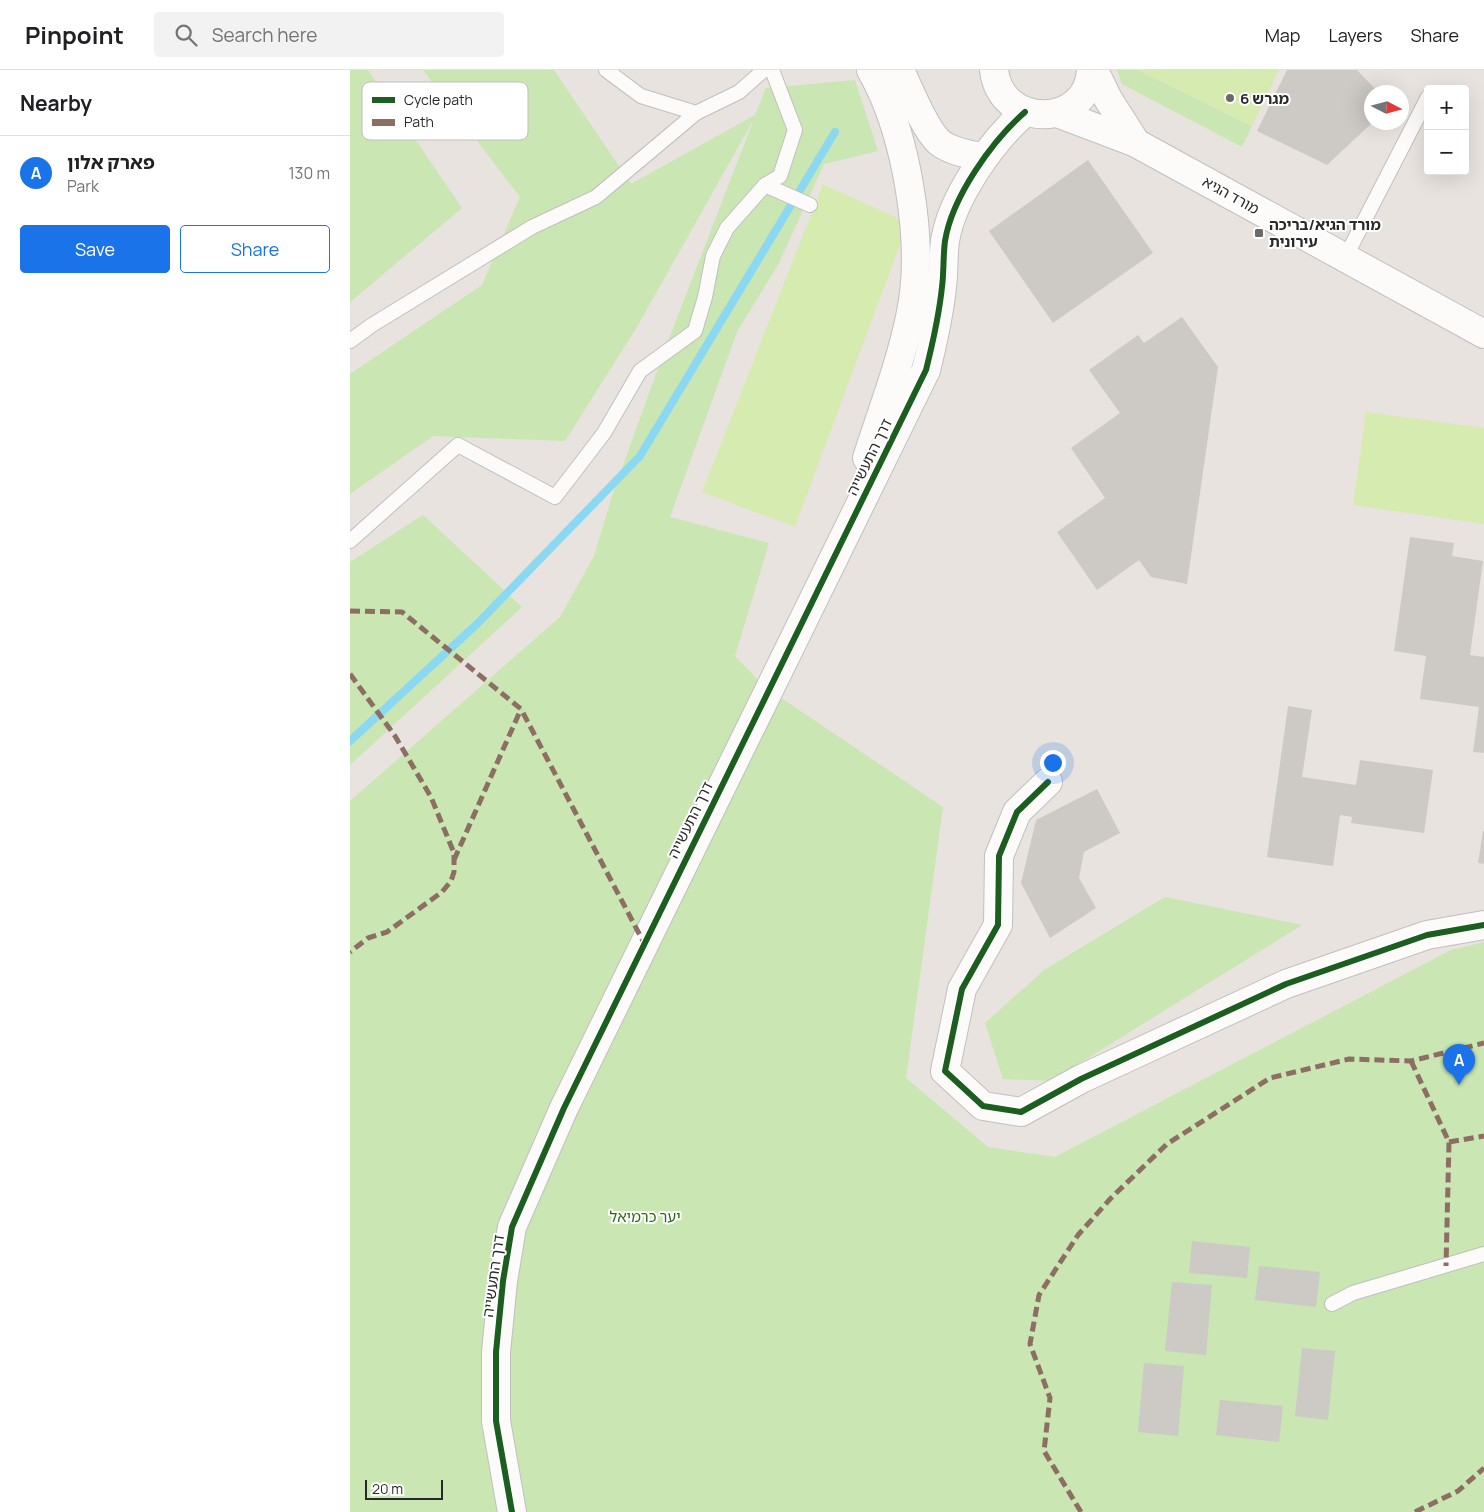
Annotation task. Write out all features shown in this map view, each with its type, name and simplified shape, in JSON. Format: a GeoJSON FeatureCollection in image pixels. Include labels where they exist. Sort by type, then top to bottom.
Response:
{"type":"FeatureCollection","features":[{"type":"Feature","properties":{"kind":"street","name":"דרך התעשייה"},"geometry":{"type":"LineString","coordinates":[[835,554],[898,363],[911,315],[915,267],[914,218],[908,175],[896,127],[871,70]]}},
{"type":"Feature","properties":{"kind":"street"},"geometry":{"type":"LineString","coordinates":[[900,70],[919,112],[940,142],[961,152],[983,157],[1009,126],[1025,112]]}},
{"type":"Feature","properties":{"kind":"street"},"geometry":{"type":"LineString","coordinates":[[994,70],[1001,93],[1012,104],[1025,112],[1040,115],[1057,112],[1077,101],[1086,88],[1093,70]]}},
{"type":"Feature","properties":{"kind":"street","name":"מורד הגיא"},"geometry":{"type":"LineString","coordinates":[[1093,70],[1108,99],[1136,142]]}},
{"type":"Feature","properties":{"kind":"street","name":"מורד הגיא"},"geometry":{"type":"LineString","coordinates":[[1057,112],[1136,142],[1484,334]]}},
{"type":"Feature","properties":{"kind":"street","name":"דרך התעשייה"},"geometry":{"type":"LineString","coordinates":[[512,1512],[496,1421],[496,1352],[503,1281],[512,1227],[568,1100],[926,370],[937,325],[946,240],[953,212],[983,157]]}},
{"type":"Feature","properties":{"kind":"street"},"geometry":{"type":"LineString","coordinates":[[1048,782],[1017,812],[999,856],[998,925],[962,989],[944,1071],[983,1106],[1021,1112],[1081,1079],[1286,984],[1427,935],[1484,925]]}},
{"type":"Feature","properties":{"kind":"lane"},"geometry":{"type":"LineString","coordinates":[[606,70],[641,96],[696,113]]}},
{"type":"Feature","properties":{"kind":"lane"},"geometry":{"type":"LineString","coordinates":[[350,341],[372,325],[532,227],[596,197],[696,113],[739,92],[764,70]]}},
{"type":"Feature","properties":{"kind":"lane"},"geometry":{"type":"LineString","coordinates":[[350,541],[458,445],[555,497],[604,433],[640,371],[695,331],[705,297],[713,256],[727,228],[765,185],[780,176],[795,130],[772,70]]}},
{"type":"Feature","properties":{"kind":"lane"},"geometry":{"type":"LineString","coordinates":[[1345,258],[1424,105]]}},
{"type":"Feature","properties":{"kind":"lane"},"geometry":{"type":"LineString","coordinates":[[765,185],[810,205]]}},
{"type":"Feature","properties":{"kind":"lane"},"geometry":{"type":"LineString","coordinates":[[1332,1304],[1353,1293],[1484,1254]]}},
{"type":"Feature","properties":{"kind":"green space"},"geometry":{"type":"Polygon","coordinates":[[[350,70],[368,70],[376,82],[362,82],[362,140],[416,140],[462,208],[350,302],[350,70]]]}},
{"type":"Feature","properties":{"kind":"green space","name":"יער כרמיאל"},"geometry":{"type":"Polygon","coordinates":[[[423,70],[554,70],[631,184],[755,115],[766,88],[855,80],[878,151],[824,164],[779,263],[737,332],[670,517],[769,543],[735,656],[765,687],[943,807],[906,1078],[988,1147],[1055,1157],[1451,950],[1484,942],[1484,1512],[350,1512],[350,801],[560,617],[594,556],[612,496],[665,349],[754,119],[637,327],[565,441],[433,436],[350,494],[350,374],[482,285],[520,197],[476,140],[528,140],[528,82],[432,82],[423,70]]]}},
{"type":"Feature","properties":{"kind":"green space"},"geometry":{"type":"Polygon","coordinates":[[[1117,70],[1138,70],[1252,126],[1242,147],[1122,84],[1117,70]]]}},
{"type":"Feature","properties":{"kind":"green space","name":"מגרש 6"},"geometry":{"type":"Polygon","coordinates":[[[1138,70],[1279,70],[1252,126],[1138,70]]]}},
{"type":"Feature","properties":{"kind":"green space"},"geometry":{"type":"Polygon","coordinates":[[[823,184],[908,223],[795,527],[702,492],[823,184]]]}},
{"type":"Feature","properties":{"kind":"green space"},"geometry":{"type":"Polygon","coordinates":[[[1366,412],[1484,428],[1484,524],[1353,505],[1366,412]]]}},
{"type":"Feature","properties":{"kind":"green space"},"geometry":{"type":"Polygon","coordinates":[[[423,515],[522,607],[350,765],[350,562],[423,515]]]}},
{"type":"Feature","properties":{"kind":"green space"},"geometry":{"type":"Polygon","coordinates":[[[1165,897],[1302,925],[1051,1081],[1003,1079],[985,1023],[1044,970],[1165,897]]]}},
{"type":"Feature","properties":{"kind":"building"},"geometry":{"type":"Polygon","coordinates":[[[1287,70],[1357,70],[1371,85],[1364,85],[1364,130],[1327,165],[1257,131],[1287,70]]]}},
{"type":"Feature","properties":{"kind":"building"},"geometry":{"type":"Polygon","coordinates":[[[1088,160],[1153,253],[1053,323],[989,231],[1088,160]]]}},
{"type":"Feature","properties":{"kind":"building"},"geometry":{"type":"Polygon","coordinates":[[[1182,317],[1218,367],[1187,584],[1151,577],[1139,560],[1097,590],[1057,532],[1105,498],[1071,448],[1120,413],[1089,370],[1138,335],[1144,343],[1182,317]]]}},
{"type":"Feature","properties":{"kind":"building"},"geometry":{"type":"Polygon","coordinates":[[[1410,537],[1454,543],[1452,556],[1483,561],[1470,655],[1484,657],[1484,753],[1473,752],[1479,707],[1420,699],[1426,656],[1394,651],[1410,537]]]}},
{"type":"Feature","properties":{"kind":"building"},"geometry":{"type":"Polygon","coordinates":[[[1288,706],[1312,710],[1302,777],[1356,785],[1360,760],[1433,770],[1424,833],[1351,823],[1352,817],[1340,815],[1333,866],[1267,857],[1288,706]]]}},
{"type":"Feature","properties":{"kind":"building"},"geometry":{"type":"Polygon","coordinates":[[[1097,789],[1120,833],[1084,852],[1079,878],[1096,908],[1050,938],[1021,883],[1036,820],[1097,789]]]}},
{"type":"Feature","properties":{"kind":"building"},"geometry":{"type":"Polygon","coordinates":[[[1484,831],[1484,864],[1478,863],[1484,831]]]}},
{"type":"Feature","properties":{"kind":"building"},"geometry":{"type":"Polygon","coordinates":[[[1192,1241],[1250,1247],[1247,1278],[1189,1273],[1192,1241]]]}},
{"type":"Feature","properties":{"kind":"building"},"geometry":{"type":"Polygon","coordinates":[[[1259,1266],[1320,1272],[1316,1307],[1255,1300],[1259,1266]]]}},
{"type":"Feature","properties":{"kind":"building"},"geometry":{"type":"Polygon","coordinates":[[[1172,1282],[1212,1285],[1206,1355],[1165,1351],[1172,1282]]]}},
{"type":"Feature","properties":{"kind":"building"},"geometry":{"type":"Polygon","coordinates":[[[1302,1348],[1335,1351],[1328,1420],[1295,1416],[1302,1348]]]}},
{"type":"Feature","properties":{"kind":"building"},"geometry":{"type":"Polygon","coordinates":[[[1144,1363],[1184,1366],[1178,1436],[1138,1432],[1144,1363]]]}},
{"type":"Feature","properties":{"kind":"building"},"geometry":{"type":"Polygon","coordinates":[[[1220,1400],[1283,1406],[1279,1442],[1216,1435],[1220,1400]]]}},
{"type":"Feature","properties":{"kind":"waterway"},"geometry":{"type":"LineString","coordinates":[[350,741],[478,623],[640,456],[835,132]]}},
{"type":"Feature","properties":{"kind":"marked path"},"geometry":{"type":"LineString","coordinates":[[350,611],[402,612],[521,709],[644,943]]}},
{"type":"Feature","properties":{"kind":"marked path"},"geometry":{"type":"LineString","coordinates":[[350,674],[395,736],[431,797],[454,853],[454,872],[451,881],[442,892],[387,932],[368,938],[350,952]]}},
{"type":"Feature","properties":{"kind":"marked path"},"geometry":{"type":"LineString","coordinates":[[454,860],[521,709]]}},
{"type":"Feature","properties":{"kind":"marked path"},"geometry":{"type":"LineString","coordinates":[[1081,1512],[1044,1451],[1050,1398],[1030,1344],[1039,1295],[1078,1235],[1111,1198],[1167,1144],[1270,1078],[1349,1059],[1411,1061],[1484,1043]]}},
{"type":"Feature","properties":{"kind":"marked path"},"geometry":{"type":"LineString","coordinates":[[1411,1061],[1449,1142],[1446,1266]]}},
{"type":"Feature","properties":{"kind":"marked path"},"geometry":{"type":"LineString","coordinates":[[1449,1142],[1484,1136]]}},
{"type":"Feature","properties":{"kind":"marked path"},"geometry":{"type":"LineString","coordinates":[[1415,1512],[1458,1491],[1484,1468]]}},
{"type":"Feature","properties":{"kind":"cycle path"},"geometry":{"type":"LineString","coordinates":[[512,1512],[496,1421],[496,1352],[503,1281],[512,1227],[564,1108],[926,370],[943,281],[945,241],[956,206],[975,171],[987,154],[1012,124],[1025,112]]}},
{"type":"Feature","properties":{"kind":"cycle path"},"geometry":{"type":"LineString","coordinates":[[1048,782],[1017,812],[999,856],[998,925],[962,989],[945,1071],[983,1106],[1021,1112],[1081,1079],[1286,984],[1427,935],[1484,925]]}},
{"type":"Feature","properties":{"kind":"place","name":"מגרש 6"},"geometry":{"type":"Point","coordinates":[1230,98]}},
{"type":"Feature","properties":{"kind":"place","name":"מורד הגיא/בריכה עירונית"},"geometry":{"type":"Point","coordinates":[1259,233]}},
{"type":"Feature","properties":{"kind":"place","name":"פארק אלון"},"geometry":{"type":"Point","coordinates":[1459,1085]}}]}
